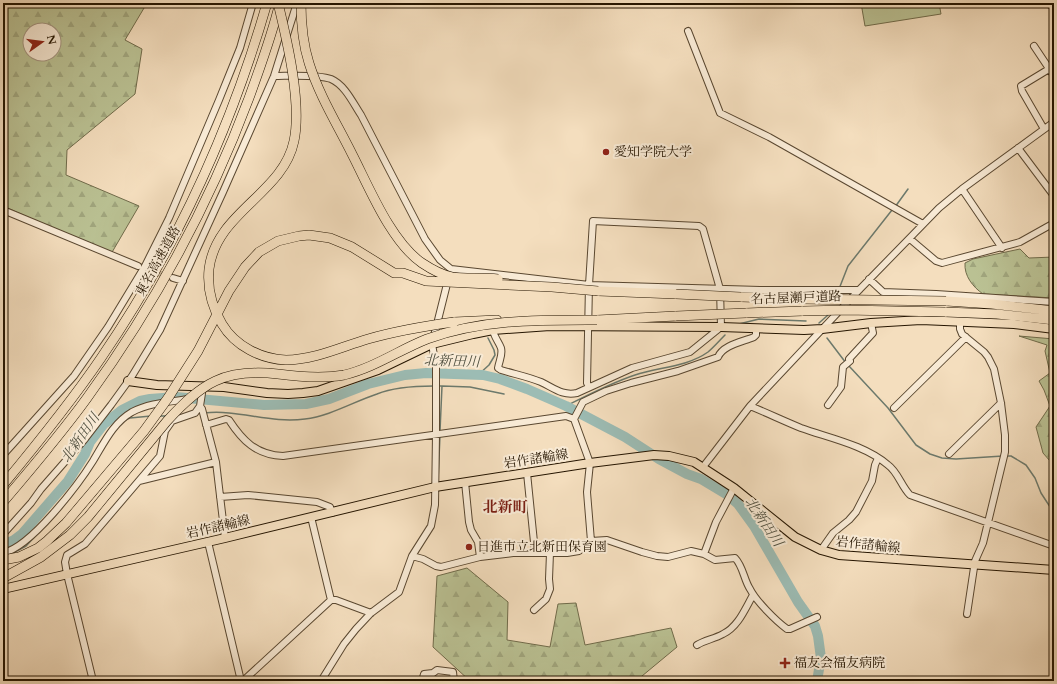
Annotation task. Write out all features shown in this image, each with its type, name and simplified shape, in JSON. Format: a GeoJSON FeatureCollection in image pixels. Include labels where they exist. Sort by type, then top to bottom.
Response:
{"type":"FeatureCollection","features":[{"type":"Feature","properties":{"kind":"highway","name":"東名高速道路"},"geometry":{"type":"LineString","coordinates":[[3,485],[49,428],[102,357],[164,255],[195,193],[220,137],[246,69],[267,3]]}},
{"type":"Feature","properties":{"kind":"highway","name":"東名高速道路"},"geometry":{"type":"LineString","coordinates":[[3,502],[54,442],[86,399],[137,324],[174,262],[198,215],[238,128],[275,23],[279,3]]}},
{"type":"Feature","properties":{"kind":"highway"},"geometry":{"type":"LineString","coordinates":[[279,3],[294,88],[296,117],[294,141],[282,169],[269,185],[229,225],[217,243],[213,253],[208,274],[210,297],[224,328],[241,344],[263,356],[274,359],[298,359],[310,358],[366,340],[414,328],[475,321],[538,320]]}},
{"type":"Feature","properties":{"kind":"highway"},"geometry":{"type":"LineString","coordinates":[[301,3],[302,25],[306,52],[318,86],[383,214],[405,247],[422,262],[441,273],[452,277],[486,277],[552,287]]}},
{"type":"Feature","properties":{"kind":"highway"},"geometry":{"type":"LineString","coordinates":[[3,560],[19,557],[29,553],[47,541],[66,522],[112,469],[157,413],[188,367],[207,335],[237,276],[251,259],[259,252],[273,244],[288,238],[299,236],[320,236],[352,247],[394,273],[403,274],[426,281],[552,287]]}},
{"type":"Feature","properties":{"kind":"highway","name":"名古屋瀬戸道路"},"geometry":{"type":"LineString","coordinates":[[552,287],[598,291],[741,298],[992,304],[1054,311]]}},
{"type":"Feature","properties":{"kind":"highway","name":"名古屋瀬戸道路"},"geometry":{"type":"LineString","coordinates":[[538,320],[597,320],[846,310],[997,314],[1054,320]]}},
{"type":"Feature","properties":{"kind":"highway"},"geometry":{"type":"LineString","coordinates":[[3,578],[40,557],[70,535],[88,517],[171,416],[191,396],[211,382],[230,375],[252,373],[312,377],[343,375],[367,367],[427,339],[458,330],[489,324],[538,320]]}},
{"type":"Feature","properties":{"kind":"main road"},"geometry":{"type":"LineString","coordinates":[[128,381],[158,385],[204,386],[288,394],[318,391],[378,370],[432,344],[493,330],[550,326],[721,327],[783,330],[822,329],[871,323],[921,320],[1014,324],[1054,329]]}},
{"type":"Feature","properties":{"kind":"main road","name":"岩作諸輪線"},"geometry":{"type":"LineString","coordinates":[[3,589],[225,538],[435,487],[590,463],[654,455],[669,456],[687,460],[703,467],[731,494],[795,537],[821,550],[852,557],[1054,570]]}},
{"type":"Feature","properties":{"kind":"street"},"geometry":{"type":"LineString","coordinates":[[4,453],[74,376],[108,327],[145,266],[169,218],[219,100],[240,48],[253,3]]}},
{"type":"Feature","properties":{"kind":"street"},"geometry":{"type":"LineString","coordinates":[[4,534],[94,427],[132,376],[160,330],[224,192],[274,76],[297,3]]}},
{"type":"Feature","properties":{"kind":"street"},"geometry":{"type":"LineString","coordinates":[[1044,3],[1054,6]]}},
{"type":"Feature","properties":{"kind":"street"},"geometry":{"type":"LineString","coordinates":[[688,31],[720,113],[769,136],[923,224]]}},
{"type":"Feature","properties":{"kind":"street"},"geometry":{"type":"LineString","coordinates":[[1034,46],[1054,76]]}},
{"type":"Feature","properties":{"kind":"street"},"geometry":{"type":"LineString","coordinates":[[1044,129],[1021,86],[1050,69]]}},
{"type":"Feature","properties":{"kind":"street"},"geometry":{"type":"LineString","coordinates":[[274,76],[321,77],[332,80],[349,96],[361,115],[424,239],[440,260],[451,269],[589,285],[760,290],[859,290]]}},
{"type":"Feature","properties":{"kind":"street"},"geometry":{"type":"LineString","coordinates":[[703,467],[750,406],[869,279],[939,208],[962,189],[1054,122]]}},
{"type":"Feature","properties":{"kind":"street"},"geometry":{"type":"LineString","coordinates":[[1018,148],[1054,196]]}},
{"type":"Feature","properties":{"kind":"street"},"geometry":{"type":"LineString","coordinates":[[962,189],[1002,248]]}},
{"type":"Feature","properties":{"kind":"street"},"geometry":{"type":"LineString","coordinates":[[3,210],[138,266]]}},
{"type":"Feature","properties":{"kind":"street"},"geometry":{"type":"LineString","coordinates":[[493,330],[502,353],[498,368],[542,382],[565,394],[577,393],[632,368],[690,352],[721,327],[720,288],[703,229],[699,226],[594,221],[589,285],[587,382],[589,387]]}},
{"type":"Feature","properties":{"kind":"street"},"geometry":{"type":"LineString","coordinates":[[910,239],[936,261],[942,263],[1020,242],[1054,223]]}},
{"type":"Feature","properties":{"kind":"street"},"geometry":{"type":"LineString","coordinates":[[321,681],[344,644],[356,629],[371,613],[399,592],[412,556],[431,526],[435,505],[436,434],[436,367],[432,344],[451,269]]}},
{"type":"Feature","properties":{"kind":"street"},"geometry":{"type":"LineString","coordinates":[[173,278],[183,281]]}},
{"type":"Feature","properties":{"kind":"street"},"geometry":{"type":"LineString","coordinates":[[869,279],[883,292],[1054,302]]}},
{"type":"Feature","properties":{"kind":"street"},"geometry":{"type":"LineString","coordinates":[[960,321],[961,332],[984,352],[994,369],[1001,403],[1005,435],[1005,452],[982,543],[975,560],[967,614]]}},
{"type":"Feature","properties":{"kind":"street"},"geometry":{"type":"LineString","coordinates":[[828,406],[841,387],[842,370],[850,361],[849,359],[853,354],[873,333],[871,323]]}},
{"type":"Feature","properties":{"kind":"street"},"geometry":{"type":"LineString","coordinates":[[591,541],[587,492],[590,463],[574,417],[583,402],[638,381],[678,371],[718,357],[720,352],[724,349],[754,337],[756,335],[756,329]]}},
{"type":"Feature","properties":{"kind":"street"},"geometry":{"type":"LineString","coordinates":[[894,408],[966,337]]}},
{"type":"Feature","properties":{"kind":"street"},"geometry":{"type":"LineString","coordinates":[[93,681],[67,574],[65,562],[67,555],[85,544],[160,456],[164,431],[172,420],[195,413],[200,406],[204,386]]}},
{"type":"Feature","properties":{"kind":"street"},"geometry":{"type":"LineString","coordinates":[[3,553],[16,548],[40,528],[92,462],[117,423],[132,412],[150,405],[202,398]]}},
{"type":"Feature","properties":{"kind":"street"},"geometry":{"type":"LineString","coordinates":[[950,454],[1001,403]]}},
{"type":"Feature","properties":{"kind":"street"},"geometry":{"type":"LineString","coordinates":[[200,406],[216,462],[225,538]]}},
{"type":"Feature","properties":{"kind":"street"},"geometry":{"type":"LineString","coordinates":[[750,406],[801,427],[856,446],[878,458],[892,468],[905,490],[910,495],[1054,546]]}},
{"type":"Feature","properties":{"kind":"street"},"geometry":{"type":"LineString","coordinates":[[206,425],[226,419],[229,420],[237,433],[252,448],[273,455],[283,456],[566,416],[574,417]]}},
{"type":"Feature","properties":{"kind":"street"},"geometry":{"type":"LineString","coordinates":[[821,550],[833,533],[856,512],[872,480],[878,458]]}},
{"type":"Feature","properties":{"kind":"street"},"geometry":{"type":"LineString","coordinates":[[139,481],[216,462]]}},
{"type":"Feature","properties":{"kind":"street"},"geometry":{"type":"LineString","coordinates":[[527,473],[535,552]]}},
{"type":"Feature","properties":{"kind":"street"},"geometry":{"type":"LineString","coordinates":[[465,482],[469,522],[471,530],[478,542],[480,557]]}},
{"type":"Feature","properties":{"kind":"street"},"geometry":{"type":"LineString","coordinates":[[704,554],[716,522],[731,494]]}},
{"type":"Feature","properties":{"kind":"street"},"geometry":{"type":"LineString","coordinates":[[220,497],[248,495],[317,502],[330,507],[332,512]]}},
{"type":"Feature","properties":{"kind":"street"},"geometry":{"type":"LineString","coordinates":[[311,517],[331,600]]}},
{"type":"Feature","properties":{"kind":"street"},"geometry":{"type":"LineString","coordinates":[[412,556],[441,567],[480,557],[513,553],[567,553],[578,551],[591,541],[607,540],[656,556],[674,556],[691,551],[704,554],[715,560],[735,558],[753,595],[787,629],[816,618]]}},
{"type":"Feature","properties":{"kind":"street"},"geometry":{"type":"LineString","coordinates":[[208,542],[242,681],[331,600],[336,600],[371,613]]}},
{"type":"Feature","properties":{"kind":"street"},"geometry":{"type":"LineString","coordinates":[[534,610],[546,599],[550,589],[550,553]]}},
{"type":"Feature","properties":{"kind":"street"},"geometry":{"type":"LineString","coordinates":[[696,645],[707,639],[722,635],[729,630],[741,616],[753,595]]}},
{"type":"Feature","properties":{"kind":"street"},"geometry":{"type":"LineString","coordinates":[[422,681],[424,674],[442,669],[453,672],[454,681]]}},
{"type":"Feature","properties":{"kind":"green space"},"geometry":{"type":"Polygon","coordinates":[[[3,3],[147,3],[125,40],[142,49],[135,94],[67,150],[66,175],[139,206],[111,254],[3,206],[3,199],[7,186],[3,185],[3,3]]]}},
{"type":"Feature","properties":{"kind":"green space"},"geometry":{"type":"Polygon","coordinates":[[[861,3],[939,3],[941,14],[865,26],[861,3]]]}},
{"type":"Feature","properties":{"kind":"green space"},"geometry":{"type":"Polygon","coordinates":[[[1020,249],[1029,258],[1054,257],[1054,298],[983,294],[970,281],[966,272],[965,263],[973,259],[1020,249]]]}},
{"type":"Feature","properties":{"kind":"green space"},"geometry":{"type":"Polygon","coordinates":[[[1019,336],[1054,339],[1054,460],[1050,461],[1043,453],[1036,427],[1050,406],[1039,381],[1050,373],[1045,351],[1047,345],[1019,336]]]}},
{"type":"Feature","properties":{"kind":"green space"},"geometry":{"type":"Polygon","coordinates":[[[467,568],[508,602],[507,640],[550,647],[558,604],[576,603],[585,645],[671,628],[677,647],[636,681],[470,681],[433,647],[437,576],[467,568]]]}},
{"type":"Feature","properties":{"kind":"waterway"},"geometry":{"type":"LineString","coordinates":[[895,207],[908,189]]}},
{"type":"Feature","properties":{"kind":"waterway"},"geometry":{"type":"LineString","coordinates":[[839,289],[848,266],[892,210]]}},
{"type":"Feature","properties":{"kind":"waterway"},"geometry":{"type":"LineString","coordinates":[[819,323],[828,315]]}},
{"type":"Feature","properties":{"kind":"waterway"},"geometry":{"type":"LineString","coordinates":[[739,324],[759,319],[806,321]]}},
{"type":"Feature","properties":{"kind":"waterway"},"geometry":{"type":"LineString","coordinates":[[566,406],[626,378],[644,372],[682,364],[700,357],[708,352],[725,335]]}},
{"type":"Feature","properties":{"kind":"waterway"},"geometry":{"type":"LineString","coordinates":[[478,375],[489,365],[495,355],[488,338]]}},
{"type":"Feature","properties":{"kind":"waterway"},"geometry":{"type":"LineString","coordinates":[[827,338],[846,363]]}},
{"type":"Feature","properties":{"kind":"waterway"},"geometry":{"type":"LineString","coordinates":[[849,366],[888,408],[916,445],[930,454],[942,458],[956,459],[1003,456]]}},
{"type":"Feature","properties":{"kind":"waterway","name":"北新田川"},"geometry":{"type":"LineString","coordinates":[[3,545],[22,534],[68,481],[85,454],[90,442],[104,424],[122,410],[140,401],[176,397],[264,405],[306,404],[329,399],[368,384],[405,375],[426,373],[483,375],[500,379],[527,389],[566,406],[625,437],[659,459],[687,474],[701,479],[726,494],[738,504],[754,526],[798,602],[815,626],[821,658],[817,681]]}},
{"type":"Feature","properties":{"kind":"waterway"},"geometry":{"type":"LineString","coordinates":[[204,413],[230,413],[279,420],[305,419],[323,415],[368,397],[398,388],[434,386]]}},
{"type":"Feature","properties":{"kind":"waterway"},"geometry":{"type":"LineString","coordinates":[[438,386],[442,386],[440,431]]}},
{"type":"Feature","properties":{"kind":"waterway"},"geometry":{"type":"LineString","coordinates":[[442,386],[470,387],[504,394]]}},
{"type":"Feature","properties":{"kind":"waterway"},"geometry":{"type":"LineString","coordinates":[[125,420],[130,418],[151,416]]}},
{"type":"Feature","properties":{"kind":"waterway"},"geometry":{"type":"LineString","coordinates":[[158,416],[167,416]]}},
{"type":"Feature","properties":{"kind":"waterway"},"geometry":{"type":"LineString","coordinates":[[438,481],[440,435]]}},
{"type":"Feature","properties":{"kind":"waterway"},"geometry":{"type":"LineString","coordinates":[[1006,456],[1011,456],[1026,465],[1035,478],[1041,493],[1054,513]]}},
{"type":"Feature","properties":{"kind":"waterway"},"geometry":{"type":"LineString","coordinates":[[13,553],[26,546],[42,529]]}},
{"type":"Feature","properties":{"kind":"tunnel"},"geometry":{"type":"LineString","coordinates":[[140,267],[169,277]]}},
{"type":"Feature","properties":{"kind":"place","name":"愛知学院大学"},"geometry":{"type":"Point","coordinates":[606,152]}},
{"type":"Feature","properties":{"kind":"place","name":"日進市立北新田保育園"},"geometry":{"type":"Point","coordinates":[469,547]}},
{"type":"Feature","properties":{"kind":"place","name":"福友会福友病院"},"geometry":{"type":"Point","coordinates":[785,663]}},
{"type":"Feature","properties":{"kind":"district","name":"北新町"},"geometry":{"type":"Point","coordinates":[505,507]}}]}
